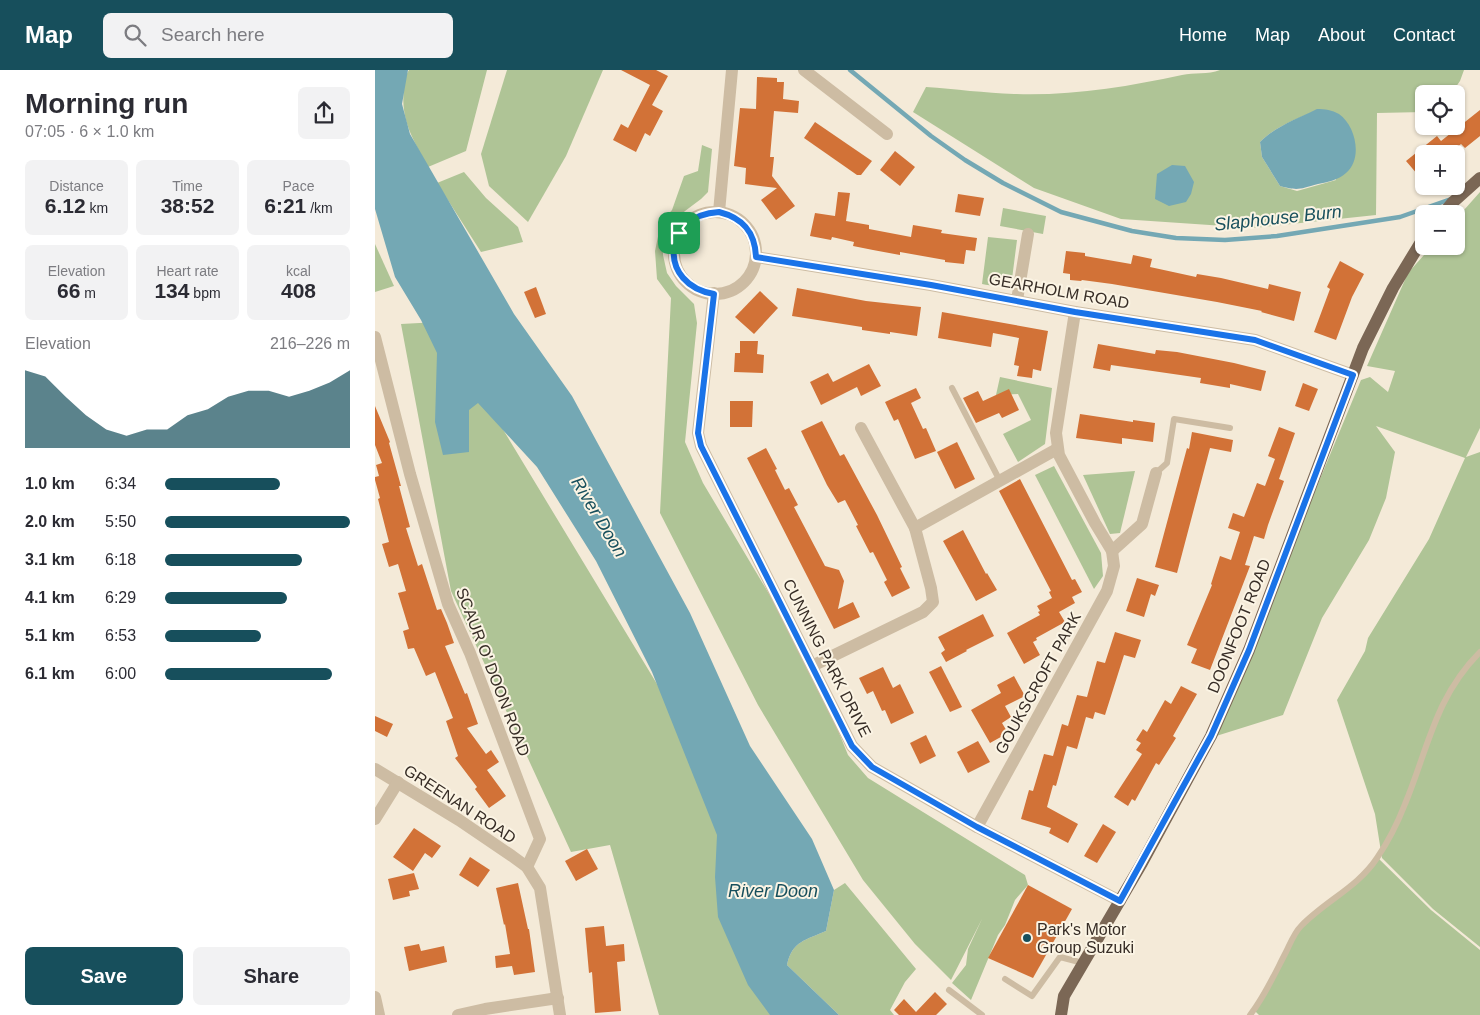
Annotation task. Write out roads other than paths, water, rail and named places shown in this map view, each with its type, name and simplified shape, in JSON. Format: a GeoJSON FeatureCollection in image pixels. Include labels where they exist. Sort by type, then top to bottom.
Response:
{"type":"FeatureCollection","features":[{"type":"Feature","properties":{"kind":"main road"},"geometry":{"type":"LineString","coordinates":[[1450,205],[1479,179]]}},
{"type":"Feature","properties":{"kind":"main road","name":"DOONFOOT ROAD"},"geometry":{"type":"LineString","coordinates":[[1061,1015],[1064,996],[1120,901],[1211,736],[1249,650],[1363,348],[1393,288],[1415,252]]}},
{"type":"Feature","properties":{"kind":"street"},"geometry":{"type":"LineString","coordinates":[[719,212],[732,70]]}},
{"type":"Feature","properties":{"kind":"street"},"geometry":{"type":"LineString","coordinates":[[803,70],[887,134]]}},
{"type":"Feature","properties":{"kind":"street"},"geometry":{"type":"LineString","coordinates":[[719,212],[734,217],[747,227],[752,236],[756,257],[754,267],[742,284],[734,289],[714,294],[702,292],[691,286],[683,278],[677,268],[675,250],[679,233],[686,223],[702,214],[719,212]]}},
{"type":"Feature","properties":{"kind":"street"},"geometry":{"type":"LineString","coordinates":[[1017,300],[1028,234]]}},
{"type":"Feature","properties":{"kind":"street","name":"GEARHOLM ROAD"},"geometry":{"type":"LineString","coordinates":[[756,257],[931,285],[1075,312],[1255,340],[1353,375]]}},
{"type":"Feature","properties":{"kind":"street","name":"CUNNING PARK DRIVE"},"geometry":{"type":"LineString","coordinates":[[714,294],[698,433],[701,446],[852,746],[872,767],[977,827],[1120,901]]}},
{"type":"Feature","properties":{"kind":"street"},"geometry":{"type":"LineString","coordinates":[[1075,312],[1056,432],[1057,449],[1095,523],[1112,551],[1142,524],[1156,473]]}},
{"type":"Feature","properties":{"kind":"street","name":"SCAUR O' DOON ROAD"},"geometry":{"type":"LineString","coordinates":[[375,337],[408,466],[448,604],[473,663],[540,839],[527,868]]}},
{"type":"Feature","properties":{"kind":"street"},"geometry":{"type":"LineString","coordinates":[[811,666],[923,612],[933,602],[915,528],[861,428]]}},
{"type":"Feature","properties":{"kind":"street"},"geometry":{"type":"LineString","coordinates":[[915,528],[1057,449]]}},
{"type":"Feature","properties":{"kind":"street","name":"GOUKSCROFT PARK"},"geometry":{"type":"LineString","coordinates":[[977,827],[1107,591],[1114,566],[1112,551]]}},
{"type":"Feature","properties":{"kind":"street","name":"GREENAN ROAD"},"geometry":{"type":"LineString","coordinates":[[375,769],[477,832],[527,868]]}},
{"type":"Feature","properties":{"kind":"street"},"geometry":{"type":"LineString","coordinates":[[375,819],[398,782]]}},
{"type":"Feature","properties":{"kind":"street"},"geometry":{"type":"LineString","coordinates":[[527,868],[541,888],[560,1015]]}},
{"type":"Feature","properties":{"kind":"street"},"geometry":{"type":"LineString","coordinates":[[375,997],[379,1015]]}},
{"type":"Feature","properties":{"kind":"street"},"geometry":{"type":"LineString","coordinates":[[457,1015],[558,998]]}},
{"type":"Feature","properties":{"kind":"lane"},"geometry":{"type":"LineString","coordinates":[[952,388],[1000,481]]}},
{"type":"Feature","properties":{"kind":"lane"},"geometry":{"type":"LineString","coordinates":[[1156,473],[1167,463],[1174,419],[1231,428]]}},
{"type":"Feature","properties":{"kind":"lane"},"geometry":{"type":"LineString","coordinates":[[1251,1015],[1265,994],[1299,927],[1324,904],[1346,890],[1364,875],[1377,858],[1405,805],[1441,708],[1455,682],[1480,652]]}},
{"type":"Feature","properties":{"kind":"lane"},"geometry":{"type":"LineString","coordinates":[[1005,979],[1032,996],[1060,957],[1083,964]]}},
{"type":"Feature","properties":{"kind":"lane"},"geometry":{"type":"LineString","coordinates":[[949,990],[982,1015]]}},
{"type":"Feature","properties":{"kind":"water","name":"River Doon"},"geometry":{"type":"Polygon","coordinates":[[[375,70],[408,70],[402,104],[410,134],[514,314],[572,396],[690,613],[750,746],[812,839],[834,890],[826,931],[806,939],[796,946],[789,957],[787,965],[839,1015],[770,1015],[748,985],[718,917],[715,877],[717,835],[652,672],[596,561],[537,467],[478,403],[469,410],[469,452],[443,455],[435,422],[437,353],[421,320],[395,277],[375,209],[375,70]]]}},
{"type":"Feature","properties":{"kind":"water"},"geometry":{"type":"Polygon","coordinates":[[[1317,109],[1339,114],[1350,126],[1356,151],[1351,167],[1343,175],[1329,181],[1299,189],[1280,186],[1262,157],[1260,142],[1280,127],[1317,109]]]}},
{"type":"Feature","properties":{"kind":"water"},"geometry":{"type":"Polygon","coordinates":[[[1172,165],[1185,166],[1194,182],[1191,194],[1186,202],[1169,206],[1155,199],[1157,174],[1172,165]]]}},
{"type":"Feature","properties":{"kind":"waterway","name":"Slaphouse Burn"},"geometry":{"type":"LineString","coordinates":[[850,70],[931,136],[965,160],[1003,183],[1061,212],[1132,231],[1176,238],[1225,240],[1277,236],[1400,217],[1451,199]]}},
{"type":"Feature","properties":{"kind":"place","name":"Park's Motor Group Suzuki"},"geometry":{"type":"Point","coordinates":[1027,938]}}]}
